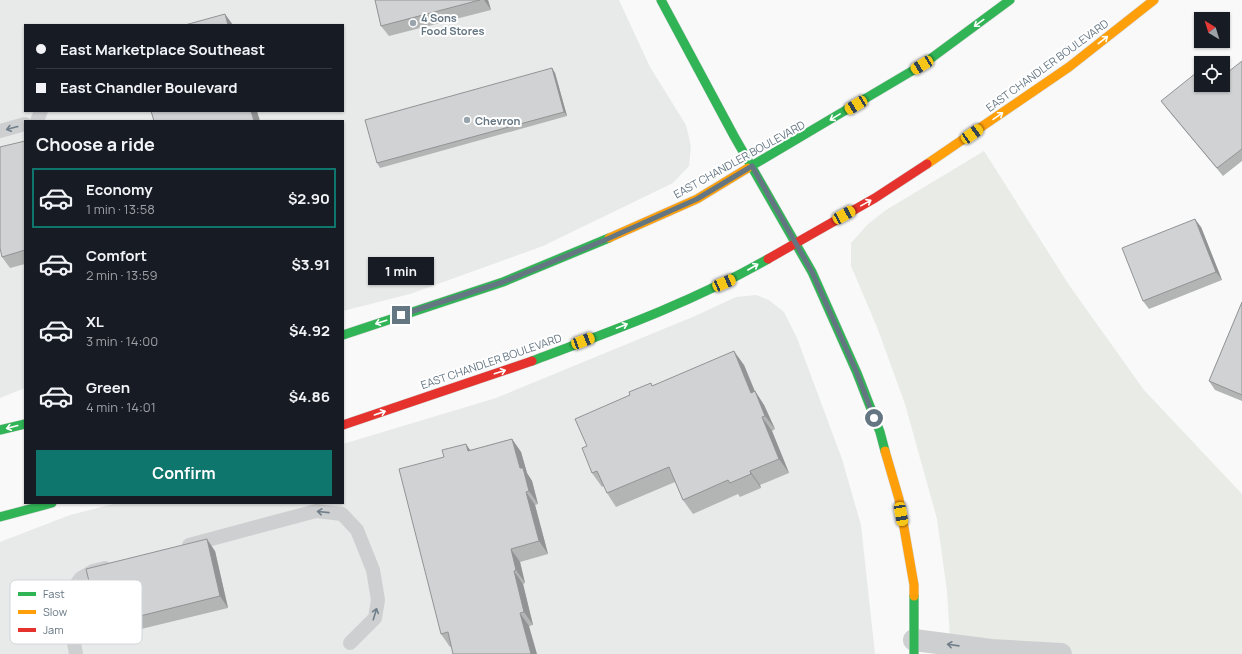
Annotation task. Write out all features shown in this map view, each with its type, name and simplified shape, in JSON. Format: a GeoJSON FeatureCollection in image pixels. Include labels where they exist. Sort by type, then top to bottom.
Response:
{"type":"FeatureCollection","features":[{"type":"Feature","properties":{"kind":"main road"},"geometry":{"type":"LineString","coordinates":[[661,0],[730,129],[812,272],[857,373],[880,432],[899,500],[914,585],[914,647]]}},
{"type":"Feature","properties":{"kind":"main road","name":"EAST CHANDLER BOULEVARD"},"geometry":{"type":"LineString","coordinates":[[344,335],[503,282],[605,240],[697,199],[922,65],[1010,0]]}},
{"type":"Feature","properties":{"kind":"main road","name":"EAST CHANDLER BOULEVARD"},"geometry":{"type":"LineString","coordinates":[[344,425],[516,367],[637,321],[738,276],[875,198],[972,134],[1069,67],[1154,0]]}},
{"type":"Feature","properties":{"kind":"main road"},"geometry":{"type":"LineString","coordinates":[[0,430],[24,424]]}},
{"type":"Feature","properties":{"kind":"main road"},"geometry":{"type":"LineString","coordinates":[[0,518],[49,504]]}},
{"type":"Feature","properties":{"kind":"street"},"geometry":{"type":"LineString","coordinates":[[914,647],[1061,654]]}},
{"type":"Feature","properties":{"kind":"lane"},"geometry":{"type":"LineString","coordinates":[[0,131],[24,124]]}},
{"type":"Feature","properties":{"kind":"lane"},"geometry":{"type":"LineString","coordinates":[[178,548],[316,511],[342,514],[357,530],[373,570],[378,600],[375,618],[350,643]]}},
{"type":"Feature","properties":{"kind":"lane"},"geometry":{"type":"LineString","coordinates":[[80,580],[93,571],[116,565]]}},
{"type":"Feature","properties":{"kind":"lane"},"geometry":{"type":"LineString","coordinates":[[74,644],[76,654]]}},
{"type":"Feature","properties":{"kind":"shaded area"},"geometry":{"type":"Polygon","coordinates":[[[0,0],[619,0],[650,67],[686,125],[691,146],[689,166],[673,183],[543,246],[410,294],[344,311],[344,120],[24,120],[24,388],[0,398],[0,0]]]}},
{"type":"Feature","properties":{"kind":"shaded area"},"geometry":{"type":"Polygon","coordinates":[[[984,151],[1069,285],[1144,390],[1242,494],[1242,654],[951,654],[947,591],[937,519],[905,404],[877,327],[851,266],[851,243],[868,224],[886,210],[984,151]]]}},
{"type":"Feature","properties":{"kind":"shaded area"},"geometry":{"type":"Polygon","coordinates":[[[756,295],[769,300],[784,312],[797,338],[842,459],[861,525],[875,654],[0,654],[0,542],[70,515],[113,504],[344,504],[344,444],[496,398],[695,316],[736,297],[756,295]]]}},
{"type":"Feature","properties":{"kind":"building"},"geometry":{"type":"Polygon","coordinates":[[[375,0],[480,0],[381,26],[375,0]]]}},
{"type":"Feature","properties":{"kind":"building"},"geometry":{"type":"Polygon","coordinates":[[[225,14],[228,24],[189,24],[225,14]]]}},
{"type":"Feature","properties":{"kind":"building"},"geometry":{"type":"Polygon","coordinates":[[[1242,61],[1242,149],[1217,168],[1161,101],[1194,75],[1194,92],[1230,92],[1230,70],[1242,61]]]}},
{"type":"Feature","properties":{"kind":"building","name":"Chevron"},"geometry":{"type":"Polygon","coordinates":[[[552,68],[564,112],[377,163],[365,120],[552,68]]]}},
{"type":"Feature","properties":{"kind":"building"},"geometry":{"type":"Polygon","coordinates":[[[151,112],[251,112],[254,120],[154,120],[151,112]]]}},
{"type":"Feature","properties":{"kind":"building"},"geometry":{"type":"Polygon","coordinates":[[[24,141],[24,250],[2,257],[0,248],[0,147],[24,141]]]}},
{"type":"Feature","properties":{"kind":"building"},"geometry":{"type":"Polygon","coordinates":[[[1195,219],[1216,272],[1143,301],[1122,248],[1195,219]]]}},
{"type":"Feature","properties":{"kind":"building"},"geometry":{"type":"Polygon","coordinates":[[[1242,302],[1242,395],[1209,381],[1242,302]]]}},
{"type":"Feature","properties":{"kind":"building"},"geometry":{"type":"Polygon","coordinates":[[[734,351],[751,393],[755,391],[765,416],[762,417],[779,459],[750,471],[751,474],[730,483],[728,480],[683,500],[669,467],[607,493],[597,471],[592,473],[582,448],[587,446],[575,419],[630,395],[629,392],[651,383],[652,386],[734,351]]]}},
{"type":"Feature","properties":{"kind":"building"},"geometry":{"type":"Polygon","coordinates":[[[512,439],[520,468],[523,468],[529,491],[526,492],[539,541],[511,549],[516,570],[514,571],[524,612],[520,613],[531,654],[453,654],[448,632],[441,634],[399,469],[444,457],[442,450],[466,444],[468,451],[512,439]]]}},
{"type":"Feature","properties":{"kind":"building"},"geometry":{"type":"Polygon","coordinates":[[[207,539],[220,596],[142,616],[142,580],[89,580],[86,569],[207,539]]]}},
{"type":"Feature","properties":{"kind":"traffic: fast"},"geometry":{"type":"LineString","coordinates":[[661,0],[734,136],[812,272],[857,373],[880,432],[885,451]]}},
{"type":"Feature","properties":{"kind":"traffic: fast"},"geometry":{"type":"LineString","coordinates":[[748,168],[922,65],[1010,0]]}},
{"type":"Feature","properties":{"kind":"traffic: fast"},"geometry":{"type":"LineString","coordinates":[[344,335],[503,282],[609,238]]}},
{"type":"Feature","properties":{"kind":"traffic: fast"},"geometry":{"type":"LineString","coordinates":[[532,361],[652,315],[711,289],[768,259]]}},
{"type":"Feature","properties":{"kind":"traffic: fast"},"geometry":{"type":"LineString","coordinates":[[0,430],[24,424]]}},
{"type":"Feature","properties":{"kind":"traffic: fast"},"geometry":{"type":"LineString","coordinates":[[0,517],[48,504]]}},
{"type":"Feature","properties":{"kind":"traffic: fast"},"geometry":{"type":"LineString","coordinates":[[914,596],[914,654]]}},
{"type":"Feature","properties":{"kind":"traffic: slow"},"geometry":{"type":"LineString","coordinates":[[927,164],[1069,67],[1154,0]]}},
{"type":"Feature","properties":{"kind":"traffic: slow"},"geometry":{"type":"LineString","coordinates":[[609,238],[697,199],[748,168]]}},
{"type":"Feature","properties":{"kind":"traffic: slow"},"geometry":{"type":"LineString","coordinates":[[885,451],[899,499],[914,585],[914,596]]}},
{"type":"Feature","properties":{"kind":"traffic: jam"},"geometry":{"type":"LineString","coordinates":[[768,259],[875,198],[927,164]]}},
{"type":"Feature","properties":{"kind":"traffic: jam"},"geometry":{"type":"LineString","coordinates":[[344,425],[532,361]]}},
{"type":"Feature","properties":{"kind":"place","name":"4 Sons Food Stores"},"geometry":{"type":"Point","coordinates":[413,23]}},
{"type":"Feature","properties":{"kind":"place","name":"Chevron"},"geometry":{"type":"Point","coordinates":[467,120]}},
{"type":"Feature","properties":{"kind":"route"},"geometry":{"type":"LineString","coordinates":[[401,315],[503,282],[605,240],[697,199],[752,166],[812,272],[857,373],[874,418]]}}]}
